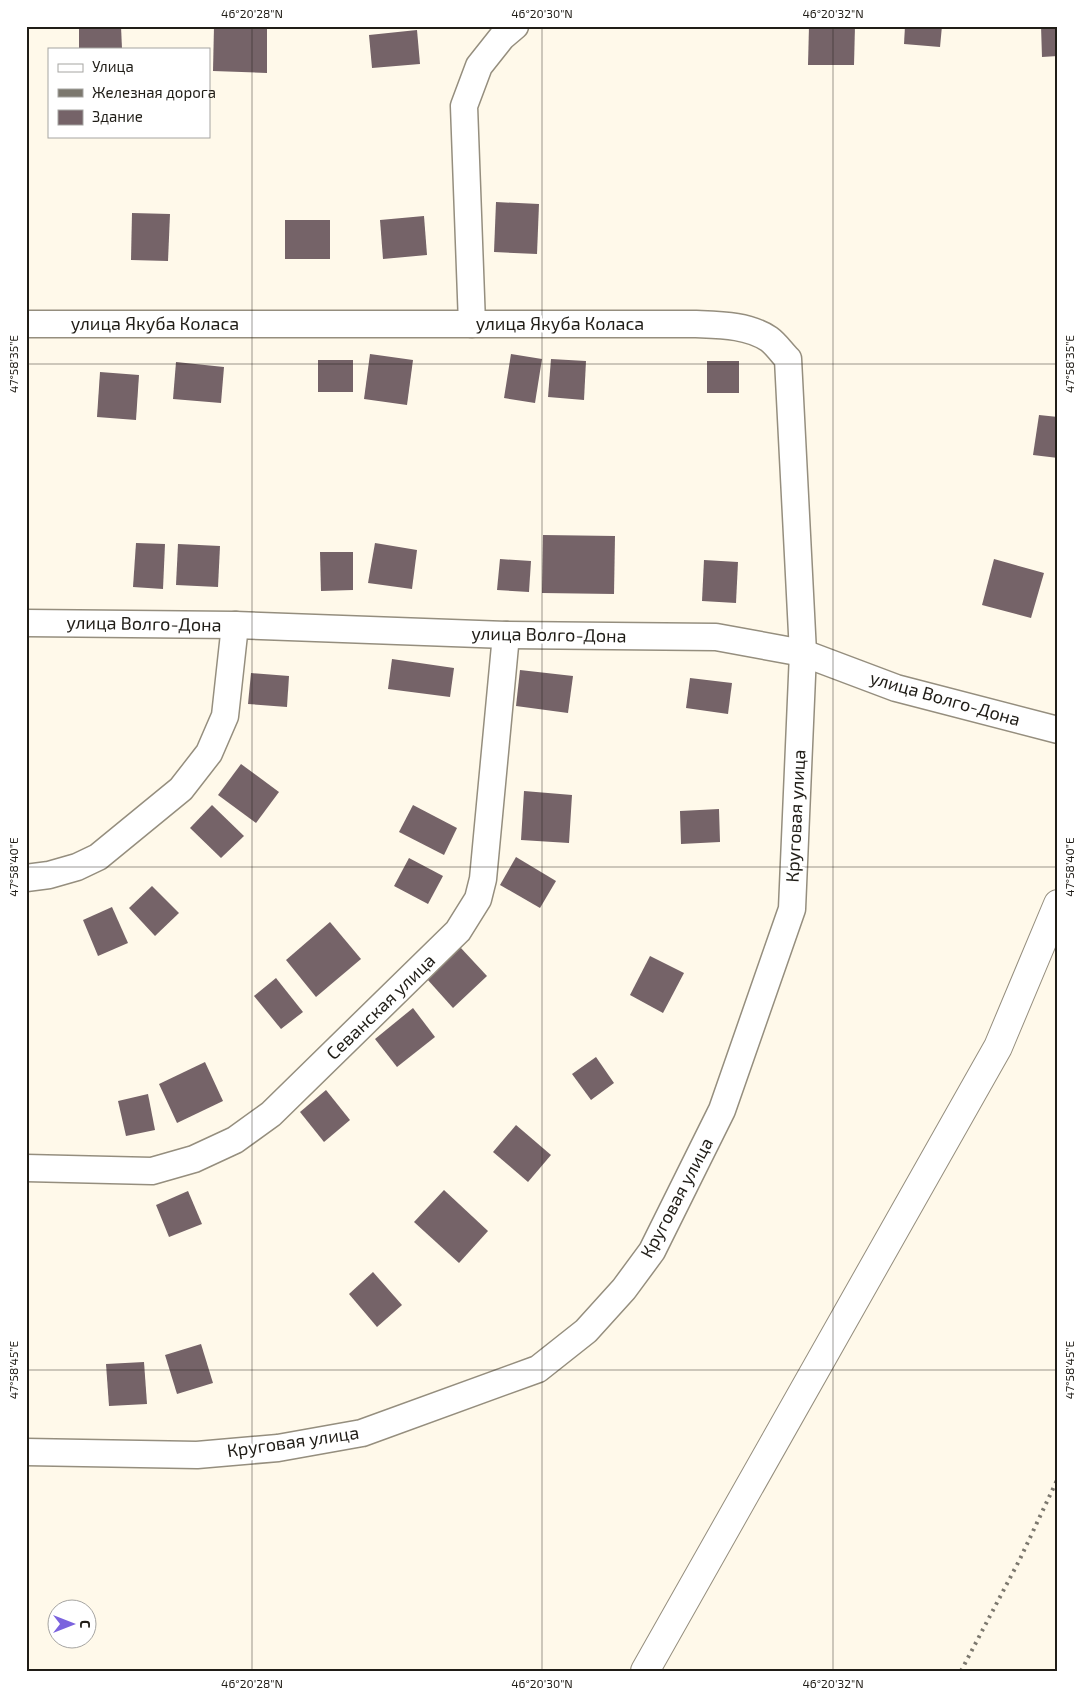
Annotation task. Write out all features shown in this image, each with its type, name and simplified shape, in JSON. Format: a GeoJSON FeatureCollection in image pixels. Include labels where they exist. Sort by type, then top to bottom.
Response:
{"type":"FeatureCollection","features":[{"type":"Feature","properties":{"kind":"street"},"geometry":{"type":"LineString","coordinates":[[472,324],[464,106],[478,66],[502,37],[515,26]]}},
{"type":"Feature","properties":{"kind":"street","name":"улица Якуба Коласа"},"geometry":{"type":"LineString","coordinates":[[26,324],[722,325],[747,329],[769,339],[788,359],[803,653]]}},
{"type":"Feature","properties":{"kind":"street","name":"улица Волго-Дона"},"geometry":{"type":"LineString","coordinates":[[26,623],[235,625],[506,635],[716,637],[803,653],[896,688],[1058,730]]}},
{"type":"Feature","properties":{"kind":"street"},"geometry":{"type":"LineString","coordinates":[[26,878],[49,875],[77,867],[98,856],[180,789],[209,753],[225,716],[235,625]]}},
{"type":"Feature","properties":{"kind":"street","name":"Севанская улица"},"geometry":{"type":"LineString","coordinates":[[26,1168],[152,1171],[194,1159],[235,1140],[272,1114],[458,932],[478,898],[483,879],[506,635]]}},
{"type":"Feature","properties":{"kind":"street","name":"Круговая улица"},"geometry":{"type":"LineString","coordinates":[[26,1452],[197,1455],[278,1448],[362,1433],[538,1369],[586,1331],[624,1288],[652,1251],[722,1110],[792,909],[803,653]]}},
{"type":"Feature","properties":{"kind":"street"},"geometry":{"type":"LineString","coordinates":[[645,1671],[998,1047],[1058,904]]}},
{"type":"Feature","properties":{"kind":"building"},"geometry":{"type":"Polygon","coordinates":[[[121,26],[122,48],[79,48],[79,27],[121,26]]]}},
{"type":"Feature","properties":{"kind":"building"},"geometry":{"type":"Polygon","coordinates":[[[214,26],[267,26],[267,73],[213,71],[214,26]]]}},
{"type":"Feature","properties":{"kind":"building"},"geometry":{"type":"Polygon","coordinates":[[[809,26],[855,26],[854,65],[808,65],[809,26]]]}},
{"type":"Feature","properties":{"kind":"building"},"geometry":{"type":"Polygon","coordinates":[[[905,26],[942,26],[940,47],[904,44],[905,26]]]}},
{"type":"Feature","properties":{"kind":"building"},"geometry":{"type":"Polygon","coordinates":[[[1041,26],[1058,26],[1058,56],[1042,57],[1041,26]]]}},
{"type":"Feature","properties":{"kind":"building"},"geometry":{"type":"Polygon","coordinates":[[[417,30],[420,64],[372,68],[369,35],[417,30]]]}},
{"type":"Feature","properties":{"kind":"building"},"geometry":{"type":"Polygon","coordinates":[[[496,202],[539,204],[537,254],[494,252],[496,202]]]}},
{"type":"Feature","properties":{"kind":"building"},"geometry":{"type":"Polygon","coordinates":[[[132,213],[170,214],[168,261],[131,260],[132,213]]]}},
{"type":"Feature","properties":{"kind":"building"},"geometry":{"type":"Polygon","coordinates":[[[424,216],[427,255],[383,259],[380,220],[424,216]]]}},
{"type":"Feature","properties":{"kind":"building"},"geometry":{"type":"Polygon","coordinates":[[[26,219],[28,219],[29,260],[26,261],[26,219]]]}},
{"type":"Feature","properties":{"kind":"building"},"geometry":{"type":"Polygon","coordinates":[[[285,220],[330,220],[330,259],[285,259],[285,220]]]}},
{"type":"Feature","properties":{"kind":"building"},"geometry":{"type":"Polygon","coordinates":[[[370,354],[413,360],[407,405],[364,399],[370,354]]]}},
{"type":"Feature","properties":{"kind":"building"},"geometry":{"type":"Polygon","coordinates":[[[511,354],[542,359],[535,403],[504,398],[511,354]]]}},
{"type":"Feature","properties":{"kind":"building"},"geometry":{"type":"Polygon","coordinates":[[[551,359],[586,361],[584,400],[548,397],[551,359]]]}},
{"type":"Feature","properties":{"kind":"building"},"geometry":{"type":"Polygon","coordinates":[[[318,360],[353,360],[353,392],[318,392],[318,360]]]}},
{"type":"Feature","properties":{"kind":"building"},"geometry":{"type":"Polygon","coordinates":[[[707,361],[739,361],[739,393],[707,393],[707,361]]]}},
{"type":"Feature","properties":{"kind":"building"},"geometry":{"type":"Polygon","coordinates":[[[176,362],[224,367],[221,403],[173,399],[176,362]]]}},
{"type":"Feature","properties":{"kind":"building"},"geometry":{"type":"Polygon","coordinates":[[[100,372],[139,375],[136,420],[97,417],[100,372]]]}},
{"type":"Feature","properties":{"kind":"building"},"geometry":{"type":"Polygon","coordinates":[[[1039,415],[1058,417],[1058,458],[1033,455],[1039,415]]]}},
{"type":"Feature","properties":{"kind":"building"},"geometry":{"type":"Polygon","coordinates":[[[543,535],[615,536],[614,594],[542,593],[543,535]]]}},
{"type":"Feature","properties":{"kind":"building"},"geometry":{"type":"Polygon","coordinates":[[[136,543],[165,544],[163,589],[133,587],[136,543]]]}},
{"type":"Feature","properties":{"kind":"building"},"geometry":{"type":"Polygon","coordinates":[[[375,543],[417,550],[412,589],[368,583],[375,543]]]}},
{"type":"Feature","properties":{"kind":"building"},"geometry":{"type":"Polygon","coordinates":[[[178,544],[220,546],[218,587],[176,585],[178,544]]]}},
{"type":"Feature","properties":{"kind":"building"},"geometry":{"type":"Polygon","coordinates":[[[320,552],[353,552],[353,590],[321,591],[320,552]]]}},
{"type":"Feature","properties":{"kind":"building"},"geometry":{"type":"Polygon","coordinates":[[[500,559],[531,561],[529,592],[497,590],[500,559]]]}},
{"type":"Feature","properties":{"kind":"building"},"geometry":{"type":"Polygon","coordinates":[[[994,559],[1044,573],[1031,618],[982,605],[994,559]]]}},
{"type":"Feature","properties":{"kind":"building"},"geometry":{"type":"Polygon","coordinates":[[[704,560],[738,562],[736,603],[702,601],[704,560]]]}},
{"type":"Feature","properties":{"kind":"building"},"geometry":{"type":"Polygon","coordinates":[[[392,659],[454,668],[450,697],[388,689],[392,659]]]}},
{"type":"Feature","properties":{"kind":"building"},"geometry":{"type":"Polygon","coordinates":[[[520,670],[573,676],[568,713],[516,706],[520,670]]]}},
{"type":"Feature","properties":{"kind":"building"},"geometry":{"type":"Polygon","coordinates":[[[251,673],[289,676],[287,707],[248,704],[251,673]]]}},
{"type":"Feature","properties":{"kind":"building"},"geometry":{"type":"Polygon","coordinates":[[[690,678],[732,683],[728,714],[686,708],[690,678]]]}},
{"type":"Feature","properties":{"kind":"building"},"geometry":{"type":"Polygon","coordinates":[[[241,764],[279,792],[256,823],[218,795],[241,764]]]}},
{"type":"Feature","properties":{"kind":"building"},"geometry":{"type":"Polygon","coordinates":[[[524,791],[572,795],[569,843],[521,840],[524,791]]]}},
{"type":"Feature","properties":{"kind":"building"},"geometry":{"type":"Polygon","coordinates":[[[212,805],[244,836],[221,858],[190,828],[212,805]]]}},
{"type":"Feature","properties":{"kind":"building"},"geometry":{"type":"Polygon","coordinates":[[[413,805],[457,828],[444,855],[399,832],[413,805]]]}},
{"type":"Feature","properties":{"kind":"building"},"geometry":{"type":"Polygon","coordinates":[[[719,809],[720,842],[681,844],[680,811],[719,809]]]}},
{"type":"Feature","properties":{"kind":"building"},"geometry":{"type":"Polygon","coordinates":[[[516,857],[556,881],[540,908],[500,885],[516,857]]]}},
{"type":"Feature","properties":{"kind":"building"},"geometry":{"type":"Polygon","coordinates":[[[409,858],[443,876],[428,904],[394,886],[409,858]]]}},
{"type":"Feature","properties":{"kind":"building"},"geometry":{"type":"Polygon","coordinates":[[[152,886],[179,913],[155,936],[129,908],[152,886]]]}},
{"type":"Feature","properties":{"kind":"building"},"geometry":{"type":"Polygon","coordinates":[[[112,907],[128,943],[98,956],[83,920],[112,907]]]}},
{"type":"Feature","properties":{"kind":"building"},"geometry":{"type":"Polygon","coordinates":[[[330,922],[361,959],[316,997],[286,960],[330,922]]]}},
{"type":"Feature","properties":{"kind":"building"},"geometry":{"type":"Polygon","coordinates":[[[460,947],[487,976],[453,1008],[427,979],[460,947]]]}},
{"type":"Feature","properties":{"kind":"building"},"geometry":{"type":"Polygon","coordinates":[[[650,956],[684,973],[663,1013],[630,995],[650,956]]]}},
{"type":"Feature","properties":{"kind":"building"},"geometry":{"type":"Polygon","coordinates":[[[276,978],[303,1012],[281,1029],[254,996],[276,978]]]}},
{"type":"Feature","properties":{"kind":"building"},"geometry":{"type":"Polygon","coordinates":[[[413,1008],[435,1037],[397,1067],[375,1039],[413,1008]]]}},
{"type":"Feature","properties":{"kind":"building"},"geometry":{"type":"Polygon","coordinates":[[[596,1057],[614,1083],[591,1100],[572,1074],[596,1057]]]}},
{"type":"Feature","properties":{"kind":"building"},"geometry":{"type":"Polygon","coordinates":[[[205,1062],[223,1101],[177,1123],[159,1084],[205,1062]]]}},
{"type":"Feature","properties":{"kind":"building"},"geometry":{"type":"Polygon","coordinates":[[[326,1090],[350,1120],[324,1142],[300,1112],[326,1090]]]}},
{"type":"Feature","properties":{"kind":"building"},"geometry":{"type":"Polygon","coordinates":[[[148,1094],[155,1130],[126,1136],[118,1101],[148,1094]]]}},
{"type":"Feature","properties":{"kind":"building"},"geometry":{"type":"Polygon","coordinates":[[[516,1125],[551,1155],[528,1182],[493,1152],[516,1125]]]}},
{"type":"Feature","properties":{"kind":"building"},"geometry":{"type":"Polygon","coordinates":[[[444,1190],[488,1231],[459,1263],[414,1222],[444,1190]]]}},
{"type":"Feature","properties":{"kind":"building"},"geometry":{"type":"Polygon","coordinates":[[[188,1191],[202,1224],[169,1237],[156,1205],[188,1191]]]}},
{"type":"Feature","properties":{"kind":"building"},"geometry":{"type":"Polygon","coordinates":[[[373,1272],[402,1305],[377,1327],[349,1294],[373,1272]]]}},
{"type":"Feature","properties":{"kind":"building"},"geometry":{"type":"Polygon","coordinates":[[[201,1344],[213,1383],[177,1394],[165,1355],[201,1344]]]}},
{"type":"Feature","properties":{"kind":"building"},"geometry":{"type":"Polygon","coordinates":[[[144,1362],[147,1404],[109,1406],[106,1364],[144,1362]]]}},
{"type":"Feature","properties":{"kind":"railway"},"geometry":{"type":"LineString","coordinates":[[961,1671],[1020,1559],[1058,1478]]}}]}
